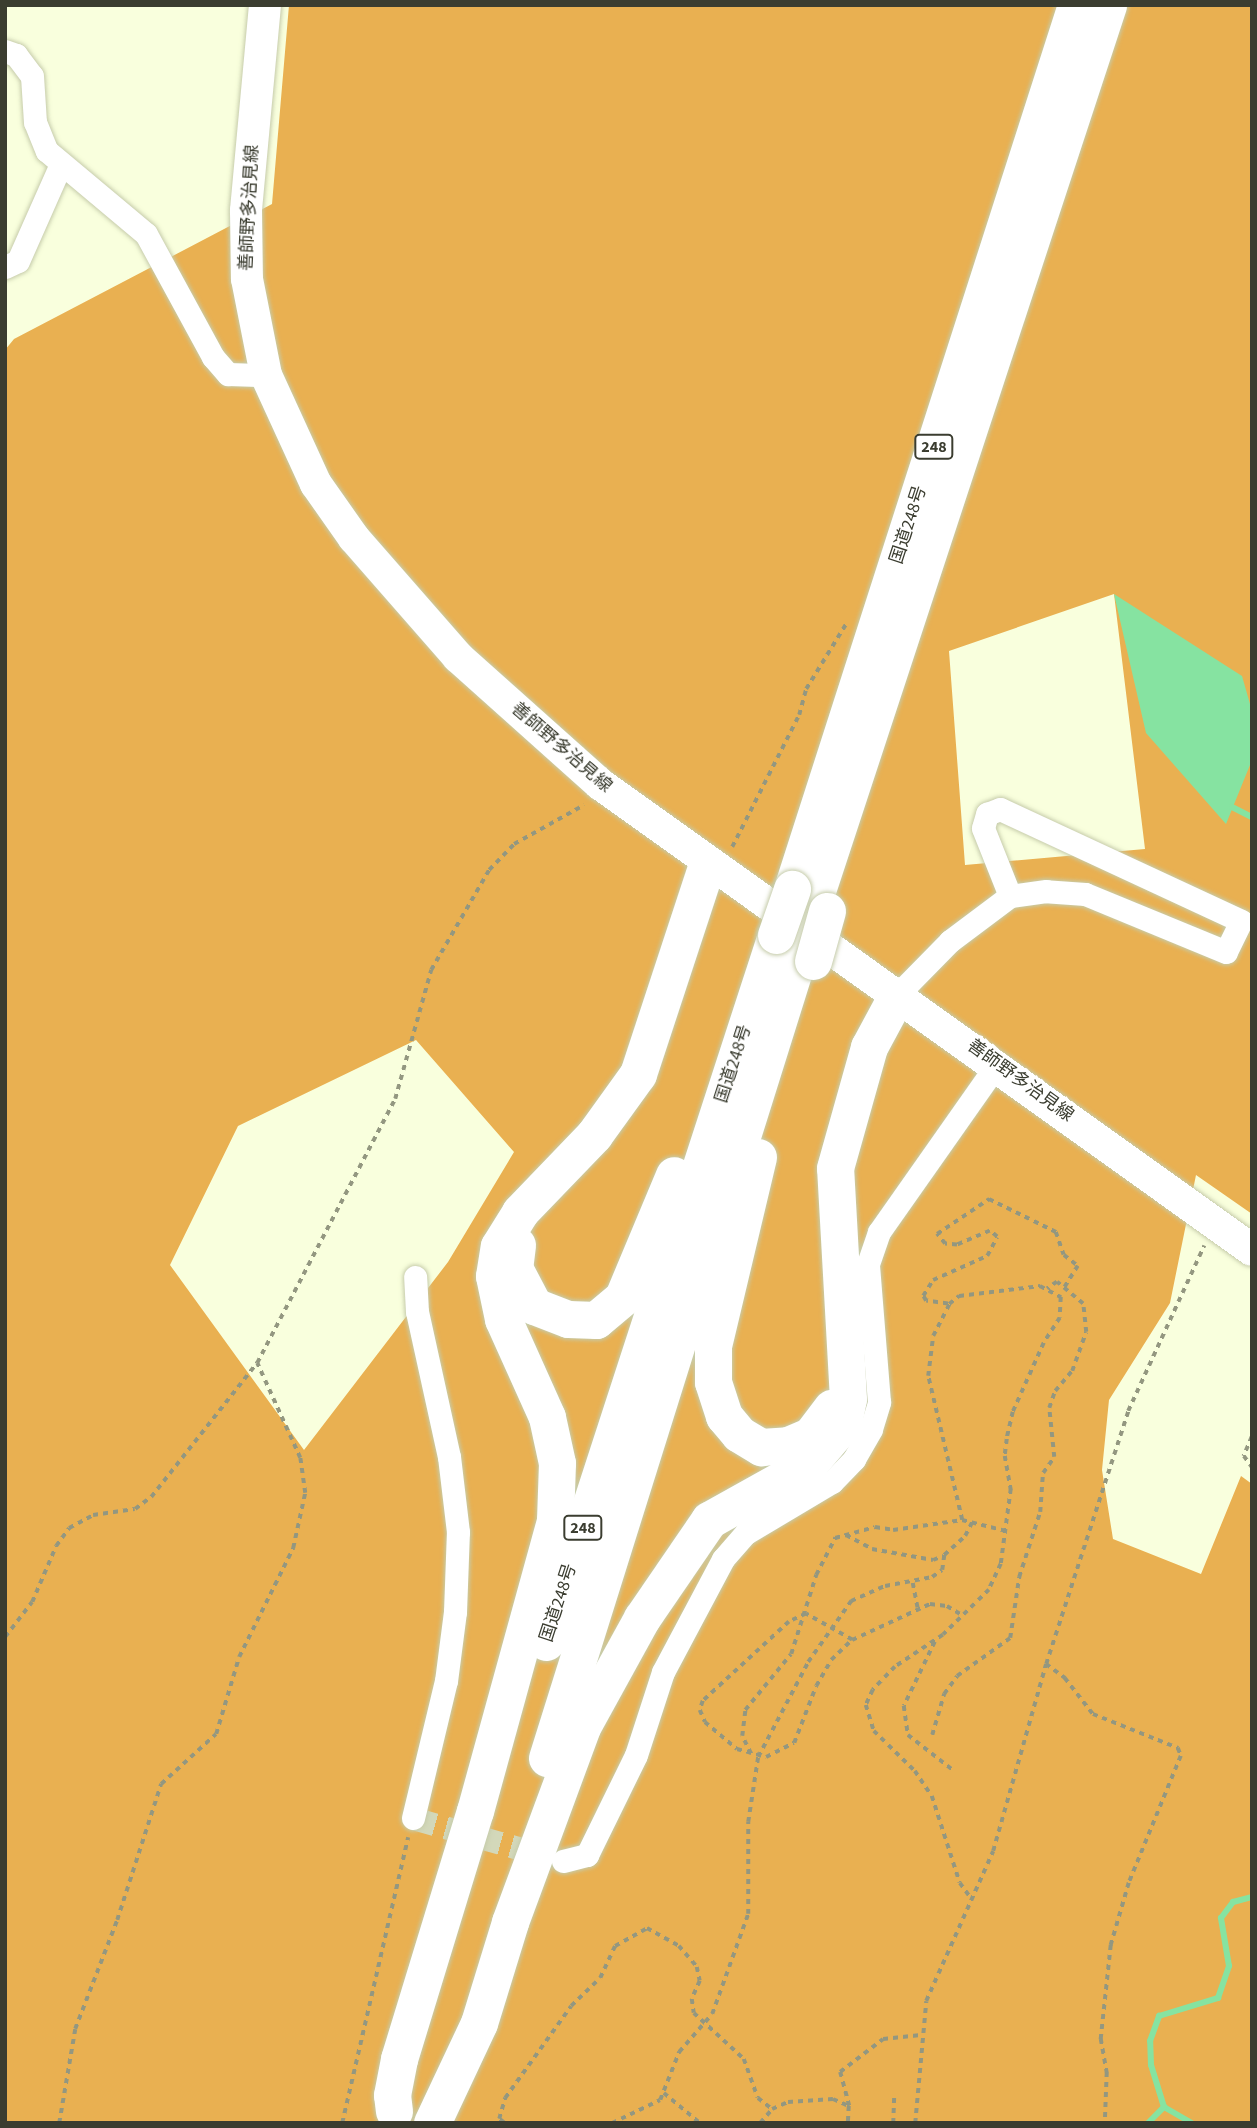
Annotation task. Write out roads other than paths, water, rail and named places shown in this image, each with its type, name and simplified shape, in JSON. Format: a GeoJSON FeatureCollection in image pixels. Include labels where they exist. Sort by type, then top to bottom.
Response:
{"type":"FeatureCollection","features":[{"type":"Feature","properties":{"kind":"highway","name":"国道248号"},"geometry":{"type":"LineString","coordinates":[[811,901],[1076,5]]}},
{"type":"Feature","properties":{"kind":"highway","name":"国道248号"},"geometry":{"type":"LineString","coordinates":[[393,2117],[790,949],[811,901],[880,707],[1108,5]]}},
{"type":"Feature","properties":{"kind":"highway"},"geometry":{"type":"LineString","coordinates":[[393,2117],[392,2095],[399,2059],[475,1811],[555,1520],[557,1463],[547,1417],[503,1319],[494,1276],[499,1245],[520,1212],[594,1135],[638,1074],[719,858]]}},
{"type":"Feature","properties":{"kind":"highway","name":"国道248号"},"geometry":{"type":"LineString","coordinates":[[431,2123],[790,949]]}},
{"type":"Feature","properties":{"kind":"highway"},"geometry":{"type":"LineString","coordinates":[[520,1212],[514,1268],[534,1306],[568,1319],[596,1320],[623,1297],[662,1208],[733,1005],[790,949]]}},
{"type":"Feature","properties":{"kind":"highway"},"geometry":{"type":"LineString","coordinates":[[790,949],[768,1115],[716,1332],[713,1382],[724,1416],[740,1434],[761,1447],[788,1445],[811,1435],[826,1419],[844,1379]]}},
{"type":"Feature","properties":{"kind":"highway"},"geometry":{"type":"LineString","coordinates":[[431,2123],[479,2023],[510,1922],[582,1727],[635,1630],[709,1520],[809,1464],[830,1444],[843,1424],[848,1399],[844,1379],[835,1168],[869,1047],[897,995]]}},
{"type":"Feature","properties":{"kind":"main road","name":"善師野多治見線"},"geometry":{"type":"LineString","coordinates":[[265,5],[246,211],[247,279],[266,376],[316,484],[354,538],[458,657],[600,784],[719,858],[897,995],[997,1064],[1252,1250]]}},
{"type":"Feature","properties":{"kind":"street"},"geometry":{"type":"LineString","coordinates":[[5,51],[16,55],[32,76],[35,122],[47,152],[60,166],[146,234],[212,358],[228,374],[266,376]]}},
{"type":"Feature","properties":{"kind":"street"},"geometry":{"type":"LineString","coordinates":[[5,267],[18,261],[60,166]]}},
{"type":"Feature","properties":{"kind":"street"},"geometry":{"type":"LineString","coordinates":[[897,995],[950,941],[1010,896],[1046,891],[1085,894],[1226,952],[1241,921],[1000,809],[987,814],[983,828],[1010,896]]}},
{"type":"Feature","properties":{"kind":"street"},"geometry":{"type":"LineString","coordinates":[[563,1861],[587,1855],[636,1755],[663,1672],[723,1559],[746,1533],[832,1482],[854,1459],[871,1429],[880,1402],[868,1264],[878,1232],[997,1064]]}},
{"type":"Feature","properties":{"kind":"street"},"geometry":{"type":"LineString","coordinates":[[413,1818],[446,1681],[455,1612],[458,1532],[449,1457],[417,1312],[415,1277]]}},
{"type":"Feature","properties":{"kind":"waterway"},"geometry":{"type":"LineString","coordinates":[[1232,807],[1252,817]]}},
{"type":"Feature","properties":{"kind":"waterway"},"geometry":{"type":"LineString","coordinates":[[1148,2123],[1164,2107],[1151,2065],[1150,2041],[1159,2016],[1218,1998],[1229,1966],[1221,1918],[1233,1902],[1252,1897]]}},
{"type":"Feature","properties":{"kind":"waterway"},"geometry":{"type":"LineString","coordinates":[[1164,2107],[1192,2123]]}},
{"type":"Feature","properties":{"kind":"tunnel"},"geometry":{"type":"LineString","coordinates":[[413,1818],[546,1856]]}}]}
